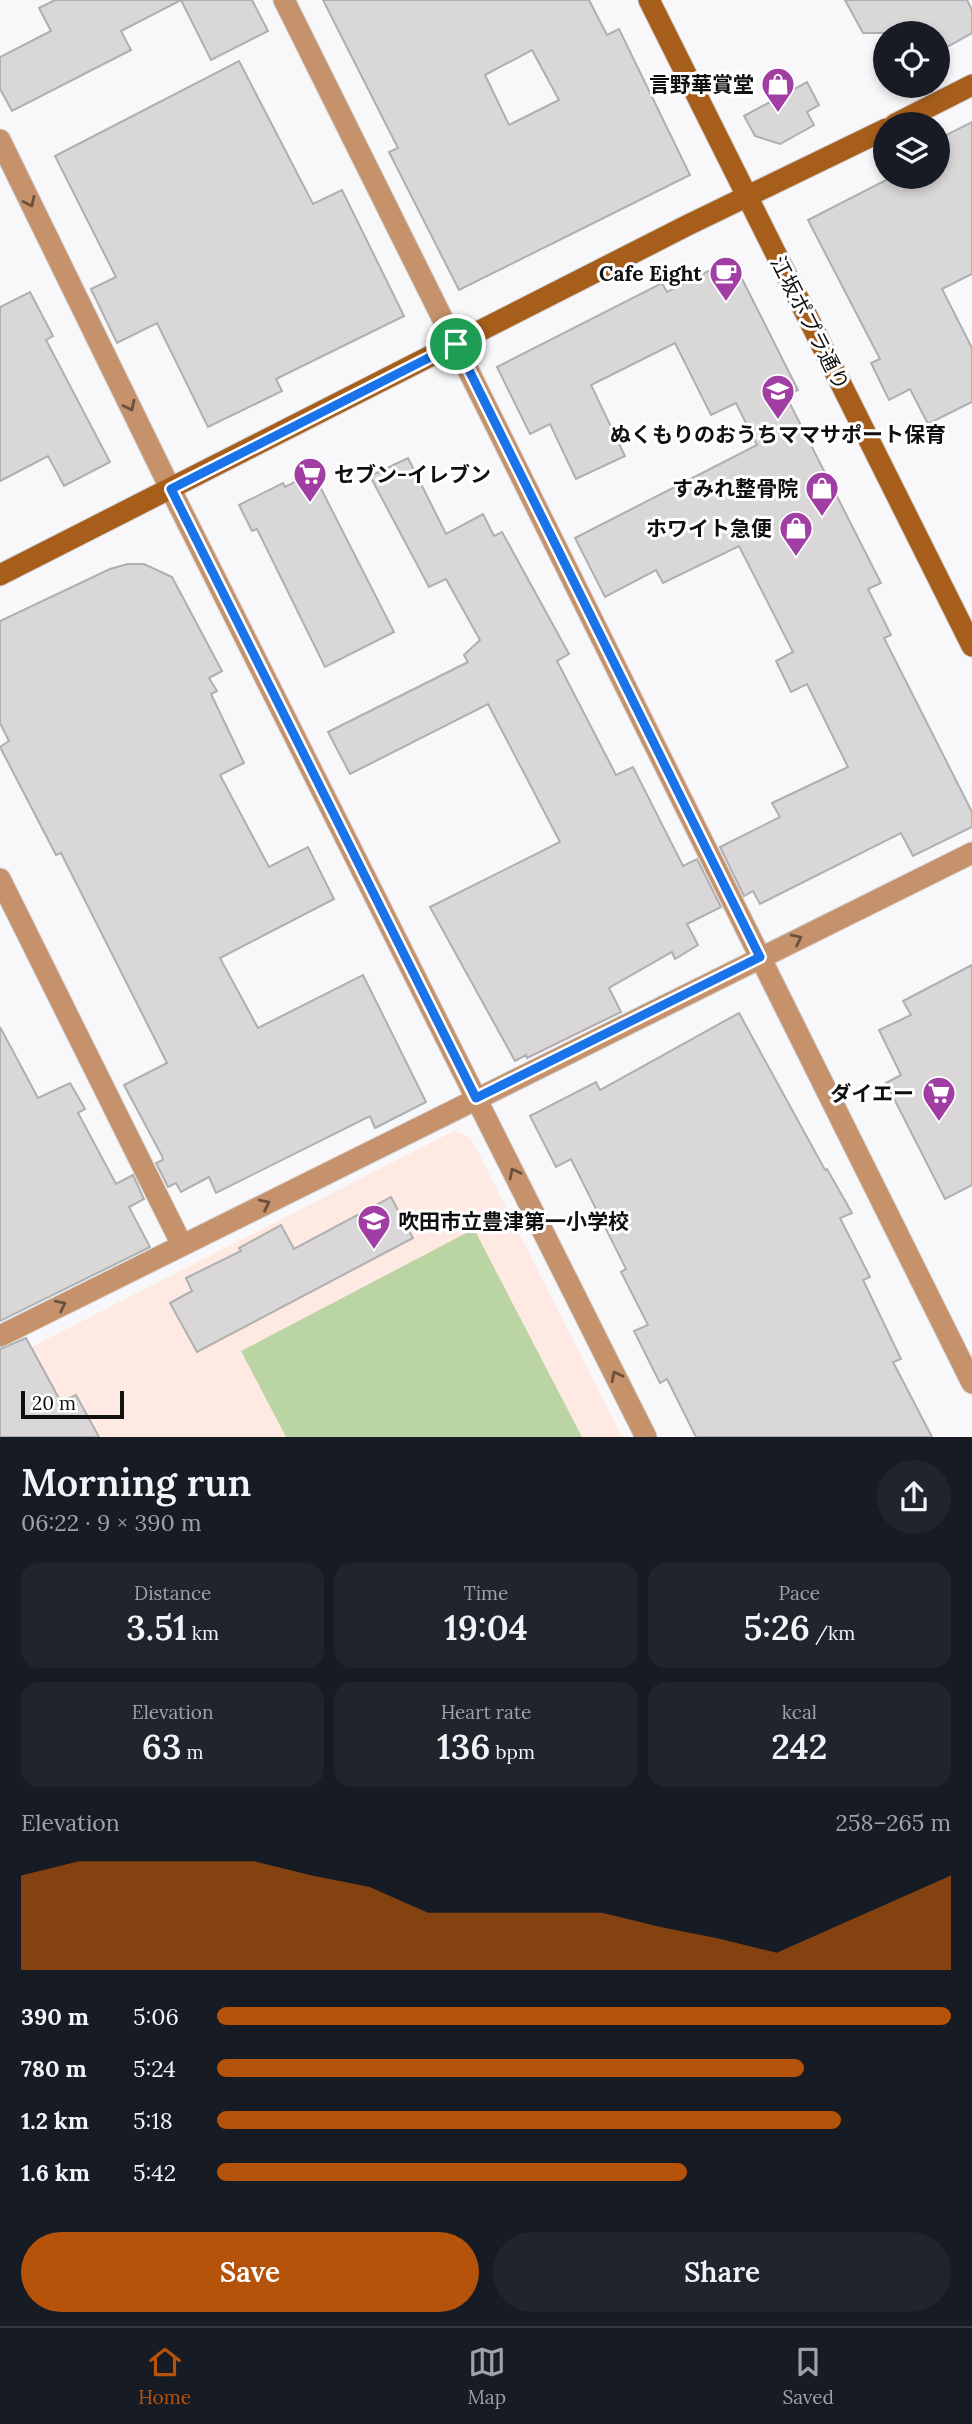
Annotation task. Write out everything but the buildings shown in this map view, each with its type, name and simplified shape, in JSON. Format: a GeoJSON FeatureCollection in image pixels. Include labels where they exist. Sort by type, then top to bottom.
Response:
{"type":"FeatureCollection","features":[{"type":"Feature","properties":{"kind":"street"},"geometry":{"type":"LineString","coordinates":[[284,0],[972,1382]]}},
{"type":"Feature","properties":{"kind":"street","name":"江坂ポプラ通り"},"geometry":{"type":"LineString","coordinates":[[649,0],[972,646]]}},
{"type":"Feature","properties":{"kind":"street"},"geometry":{"type":"LineString","coordinates":[[919,112],[972,85]]}},
{"type":"Feature","properties":{"kind":"street"},"geometry":{"type":"LineString","coordinates":[[0,575],[873,135]]}},
{"type":"Feature","properties":{"kind":"street"},"geometry":{"type":"LineString","coordinates":[[0,140],[171,489],[646,1437]]}},
{"type":"Feature","properties":{"kind":"street"},"geometry":{"type":"LineString","coordinates":[[0,1336],[972,853]]}},
{"type":"Feature","properties":{"kind":"street"},"geometry":{"type":"LineString","coordinates":[[0,879],[182,1245]]}},
{"type":"Feature","properties":{"kind":"shaded area","name":"吹田市立豊津第一小学校"},"geometry":{"type":"Polygon","coordinates":[[[454,1131],[471,1138],[622,1437],[0,1437],[0,1363],[454,1131]]]}},
{"type":"Feature","properties":{"kind":"green space"},"geometry":{"type":"Polygon","coordinates":[[[474,1229],[582,1437],[286,1437],[241,1351],[474,1229]]]}},
{"type":"Feature","properties":{"kind":"place","name":"言野華賞堂"},"geometry":{"type":"Point","coordinates":[778,114]}},
{"type":"Feature","properties":{"kind":"place","name":"Cafe Eight"},"geometry":{"type":"Point","coordinates":[726,303]}},
{"type":"Feature","properties":{"kind":"place","name":"ぬくもりのおうちママサポート保育"},"geometry":{"type":"Point","coordinates":[778,421]}},
{"type":"Feature","properties":{"kind":"place","name":"セブン-イレブン"},"geometry":{"type":"Point","coordinates":[310,504]}},
{"type":"Feature","properties":{"kind":"place","name":"すみれ整骨院"},"geometry":{"type":"Point","coordinates":[822,518]}},
{"type":"Feature","properties":{"kind":"place","name":"ホワイト急便"},"geometry":{"type":"Point","coordinates":[796,558]}},
{"type":"Feature","properties":{"kind":"place","name":"ダイエー"},"geometry":{"type":"Point","coordinates":[939,1123]}},
{"type":"Feature","properties":{"kind":"place","name":"吹田市立豊津第一小学校"},"geometry":{"type":"Point","coordinates":[374,1251]}},
{"type":"Feature","properties":{"kind":"route"},"geometry":{"type":"LineString","coordinates":[[456,344],[760,957],[476,1098],[171,489],[456,344]]}}]}
